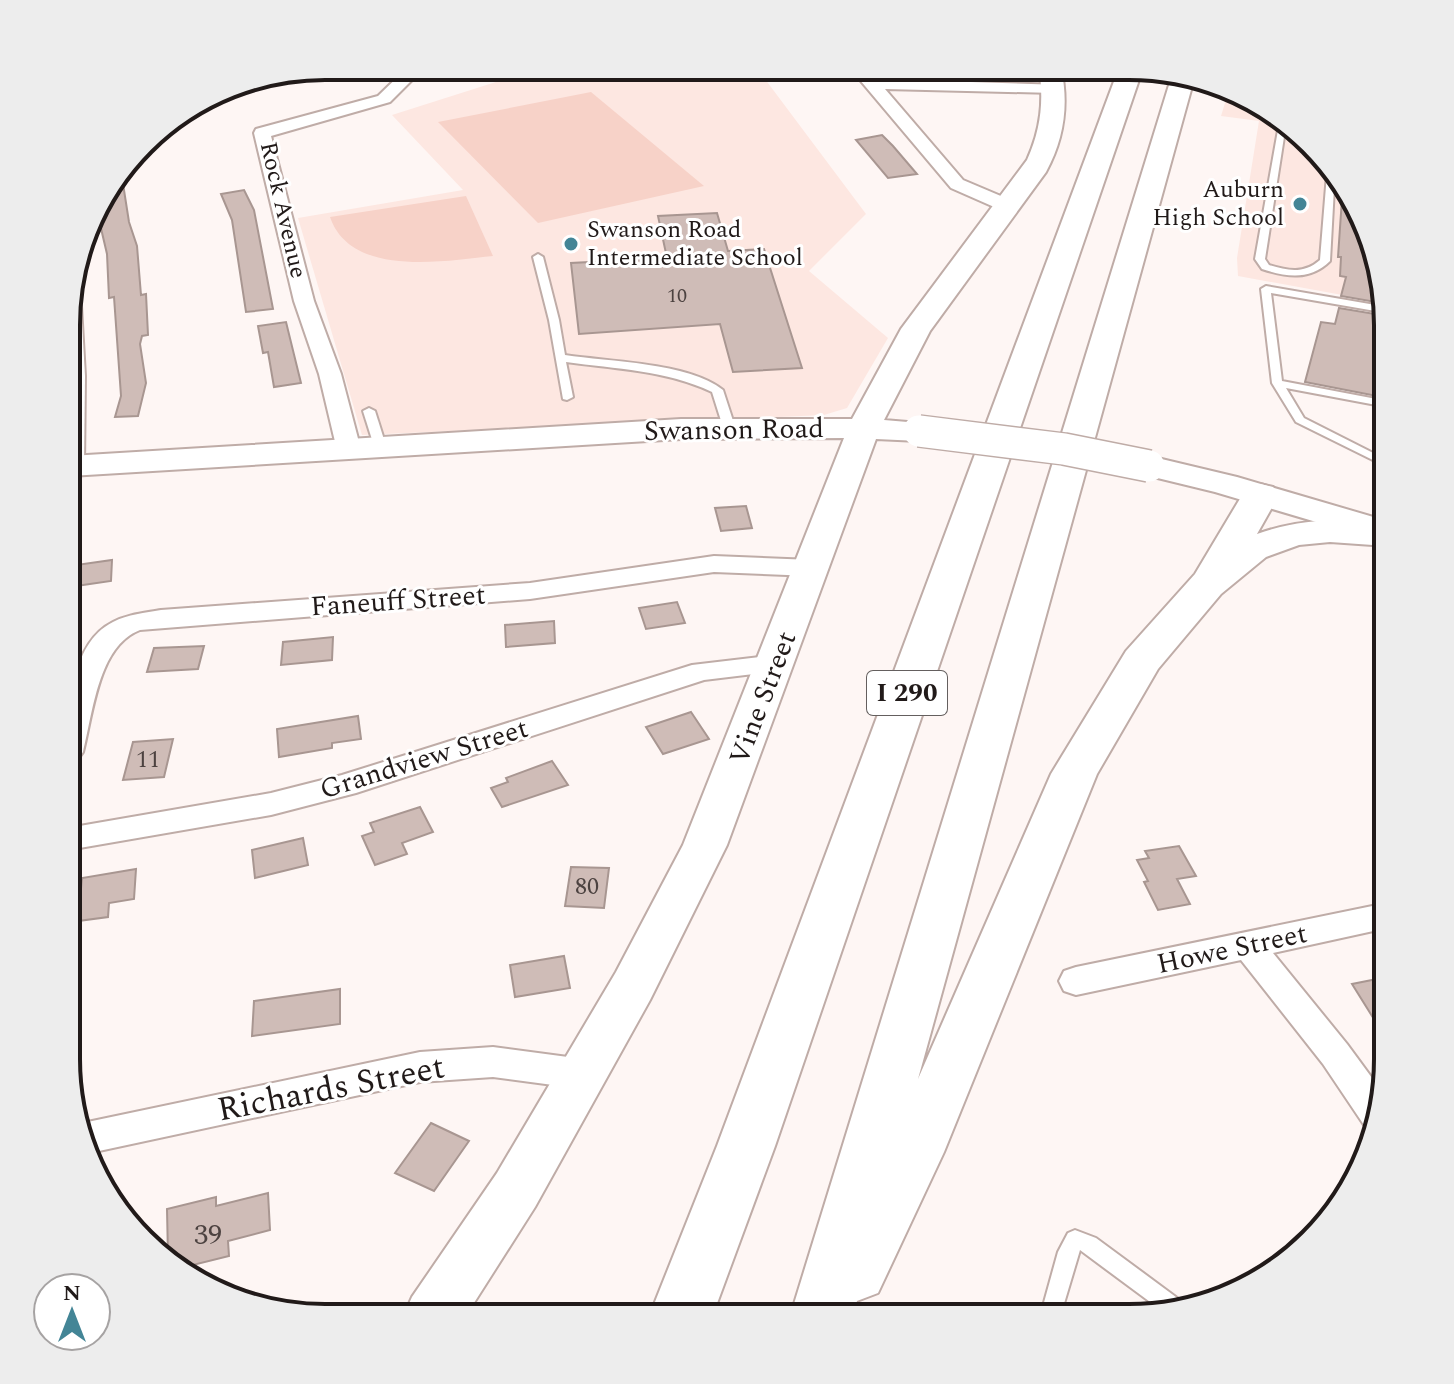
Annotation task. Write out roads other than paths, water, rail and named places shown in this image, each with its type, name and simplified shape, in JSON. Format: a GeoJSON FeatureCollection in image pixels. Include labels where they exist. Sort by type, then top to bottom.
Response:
{"type":"FeatureCollection","features":[{"type":"Feature","properties":{"kind":"highway","name":"I 290"},"geometry":{"type":"LineString","coordinates":[[685,1304],[746,1146],[1126,81]]}},
{"type":"Feature","properties":{"kind":"highway"},"geometry":{"type":"LineString","coordinates":[[825,1303],[1180,86]]}},
{"type":"Feature","properties":{"kind":"highway"},"geometry":{"type":"LineString","coordinates":[[1207,585],[1260,495]]}},
{"type":"Feature","properties":{"kind":"highway"},"geometry":{"type":"LineString","coordinates":[[840,1303],[915,1152],[1074,774],[1141,661],[1207,585],[1252,549],[1293,534],[1330,530],[1373,532]]}},
{"type":"Feature","properties":{"kind":"street","name":"Rock Avenue"},"geometry":{"type":"LineString","coordinates":[[365,450],[330,374],[304,301],[262,134],[384,99],[403,81]]}},
{"type":"Feature","properties":{"kind":"street"},"geometry":{"type":"LineString","coordinates":[[869,81],[957,184],[1008,206]]}},
{"type":"Feature","properties":{"kind":"street"},"geometry":{"type":"LineString","coordinates":[[975,81],[986,86]]}},
{"type":"Feature","properties":{"kind":"street"},"geometry":{"type":"LineString","coordinates":[[871,84],[986,86],[1028,81]]}},
{"type":"Feature","properties":{"kind":"street","name":"Vine Street"},"geometry":{"type":"LineString","coordinates":[[441,1304],[516,1190],[583,1074],[633,986],[705,845],[864,428],[916,329],[1044,153],[1050,130],[1053,81]]}},
{"type":"Feature","properties":{"kind":"street","name":"Swanson Road"},"geometry":{"type":"LineString","coordinates":[[80,466],[729,427],[864,428],[919,431],[1064,449],[1149,466],[1373,529]]}},
{"type":"Feature","properties":{"kind":"street","name":"Faneuff Street"},"geometry":{"type":"LineString","coordinates":[[81,711],[97,656],[109,637],[131,624],[161,618],[530,591],[714,564],[812,568]]}},
{"type":"Feature","properties":{"kind":"street","name":"Grandview Street"},"geometry":{"type":"LineString","coordinates":[[81,837],[271,804],[375,776],[694,674],[776,664]]}},
{"type":"Feature","properties":{"kind":"street","name":"Howe Street"},"geometry":{"type":"LineString","coordinates":[[1076,981],[1374,919]]}},
{"type":"Feature","properties":{"kind":"street"},"geometry":{"type":"LineString","coordinates":[[1248,945],[1335,1054],[1369,1103]]}},
{"type":"Feature","properties":{"kind":"street","name":"Richards Street"},"geometry":{"type":"LineString","coordinates":[[93,1136],[420,1067],[493,1062],[583,1074]]}},
{"type":"Feature","properties":{"kind":"lane"},"geometry":{"type":"LineString","coordinates":[[1280,133],[1260,259],[1265,267],[1277,383],[1300,420],[1373,457]]}},
{"type":"Feature","properties":{"kind":"lane"},"geometry":{"type":"LineString","coordinates":[[1265,267],[1302,274],[1316,270],[1325,261],[1330,186]]}},
{"type":"Feature","properties":{"kind":"lane"},"geometry":{"type":"LineString","coordinates":[[538,257],[567,397]]}},
{"type":"Feature","properties":{"kind":"lane"},"geometry":{"type":"LineString","coordinates":[[1266,289],[1373,308]]}},
{"type":"Feature","properties":{"kind":"lane"},"geometry":{"type":"LineString","coordinates":[[561,358],[641,368],[701,381],[717,390],[729,427]]}},
{"type":"Feature","properties":{"kind":"lane"},"geometry":{"type":"LineString","coordinates":[[1277,383],[1373,401]]}},
{"type":"Feature","properties":{"kind":"lane"},"geometry":{"type":"LineString","coordinates":[[365,450],[369,411]]}},
{"type":"Feature","properties":{"kind":"lane"},"geometry":{"type":"LineString","coordinates":[[1054,1303],[1068,1252],[1075,1239],[1089,1244],[1164,1301]]}},
{"type":"Feature","properties":{"kind":"place","name":"Auburn High School"},"geometry":{"type":"Point","coordinates":[1300,204]}},
{"type":"Feature","properties":{"kind":"place","name":"Swanson Road Intermediate School"},"geometry":{"type":"Point","coordinates":[571,244]}}]}
